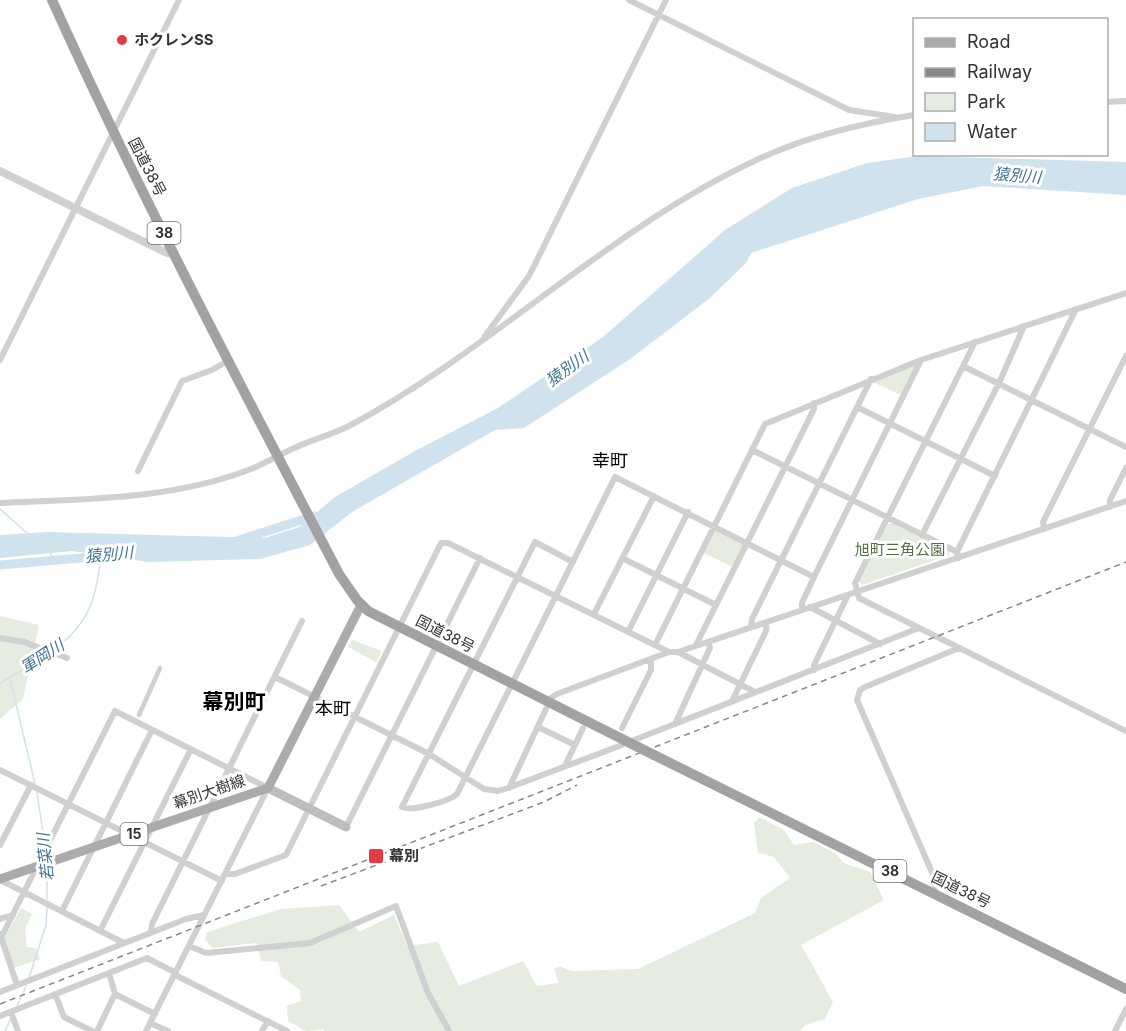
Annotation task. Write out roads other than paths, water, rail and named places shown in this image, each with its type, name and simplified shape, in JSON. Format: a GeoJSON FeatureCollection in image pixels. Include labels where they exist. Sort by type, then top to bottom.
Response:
{"type":"FeatureCollection","features":[{"type":"Feature","properties":{"kind":"highway","name":"国道38号"},"geometry":{"type":"LineString","coordinates":[[52,0],[113,132],[280,461],[339,574],[361,605],[435,646],[512,684],[546,705],[636,743],[654,755],[1126,988]]}},
{"type":"Feature","properties":{"kind":"main road","name":"幕別大樹線"},"geometry":{"type":"LineString","coordinates":[[0,880],[268,788],[361,605]]}},
{"type":"Feature","properties":{"kind":"main road"},"geometry":{"type":"LineString","coordinates":[[268,788],[346,827]]}},
{"type":"Feature","properties":{"kind":"street"},"geometry":{"type":"LineString","coordinates":[[0,360],[179,0]]}},
{"type":"Feature","properties":{"kind":"street"},"geometry":{"type":"LineString","coordinates":[[629,0],[849,110],[898,118]]}},
{"type":"Feature","properties":{"kind":"street"},"geometry":{"type":"LineString","coordinates":[[481,341],[529,276],[666,0]]}},
{"type":"Feature","properties":{"kind":"street"},"geometry":{"type":"LineString","coordinates":[[1108,102],[1126,101]]}},
{"type":"Feature","properties":{"kind":"street"},"geometry":{"type":"LineString","coordinates":[[0,502],[108,498],[158,492],[280,461],[286,451],[346,427],[433,375],[599,254],[695,192],[737,169],[793,146],[913,115]]}},
{"type":"Feature","properties":{"kind":"street"},"geometry":{"type":"LineString","coordinates":[[0,171],[167,253],[175,254]]}},
{"type":"Feature","properties":{"kind":"street"},"geometry":{"type":"LineString","coordinates":[[655,645],[765,424],[871,378],[1126,293]]}},
{"type":"Feature","properties":{"kind":"street"},"geometry":{"type":"LineString","coordinates":[[958,555],[1076,309]]}},
{"type":"Feature","properties":{"kind":"street"},"geometry":{"type":"LineString","coordinates":[[922,535],[999,383],[1024,327]]}},
{"type":"Feature","properties":{"kind":"street"},"geometry":{"type":"LineString","coordinates":[[814,670],[814,665],[852,593],[975,342]]}},
{"type":"Feature","properties":{"kind":"street"},"geometry":{"type":"LineString","coordinates":[[1044,529],[1043,522],[1126,356]]}},
{"type":"Feature","properties":{"kind":"street"},"geometry":{"type":"LineString","coordinates":[[138,471],[182,381],[204,374],[230,360]]}},
{"type":"Feature","properties":{"kind":"street"},"geometry":{"type":"LineString","coordinates":[[802,610],[802,603],[814,577],[921,360]]}},
{"type":"Feature","properties":{"kind":"street"},"geometry":{"type":"LineString","coordinates":[[963,366],[1126,447]]}},
{"type":"Feature","properties":{"kind":"street"},"geometry":{"type":"LineString","coordinates":[[751,627],[752,619],[871,378]]}},
{"type":"Feature","properties":{"kind":"street"},"geometry":{"type":"LineString","coordinates":[[696,645],[814,409],[814,403]]}},
{"type":"Feature","properties":{"kind":"street"},"geometry":{"type":"LineString","coordinates":[[857,407],[995,476]]}},
{"type":"Feature","properties":{"kind":"street"},"geometry":{"type":"LineString","coordinates":[[752,450],[958,555]]}},
{"type":"Feature","properties":{"kind":"street"},"geometry":{"type":"LineString","coordinates":[[1110,507],[1110,500],[1126,468]]}},
{"type":"Feature","properties":{"kind":"street"},"geometry":{"type":"LineString","coordinates":[[573,562],[535,542],[402,807],[407,810],[453,798],[512,684],[573,562],[615,477],[814,577]]}},
{"type":"Feature","properties":{"kind":"street"},"geometry":{"type":"LineString","coordinates":[[594,614],[654,496]]}},
{"type":"Feature","properties":{"kind":"street"},"geometry":{"type":"LineString","coordinates":[[508,789],[546,705],[588,682],[669,652],[678,652],[958,555],[1126,501]]}},
{"type":"Feature","properties":{"kind":"street"},"geometry":{"type":"LineString","coordinates":[[628,632],[688,512]]}},
{"type":"Feature","properties":{"kind":"street"},"geometry":{"type":"LineString","coordinates":[[0,770],[182,861],[224,877],[286,855],[353,716],[441,543],[448,543],[518,576],[669,652]]}},
{"type":"Feature","properties":{"kind":"street"},"geometry":{"type":"LineString","coordinates":[[346,827],[480,558]]}},
{"type":"Feature","properties":{"kind":"street"},"geometry":{"type":"LineString","coordinates":[[622,558],[716,605]]}},
{"type":"Feature","properties":{"kind":"street"},"geometry":{"type":"LineString","coordinates":[[852,593],[1126,731]]}},
{"type":"Feature","properties":{"kind":"street"},"geometry":{"type":"LineString","coordinates":[[810,608],[880,644]]}},
{"type":"Feature","properties":{"kind":"street"},"geometry":{"type":"LineString","coordinates":[[151,932],[152,924],[182,861],[302,621]]}},
{"type":"Feature","properties":{"kind":"street"},"geometry":{"type":"LineString","coordinates":[[732,701],[766,631],[767,622]]}},
{"type":"Feature","properties":{"kind":"street"},"geometry":{"type":"LineString","coordinates":[[636,743],[675,724],[919,628]]}},
{"type":"Feature","properties":{"kind":"street"},"geometry":{"type":"LineString","coordinates":[[0,638],[24,642],[67,658]]}},
{"type":"Feature","properties":{"kind":"street"},"geometry":{"type":"LineString","coordinates":[[675,724],[710,648],[708,642]]}},
{"type":"Feature","properties":{"kind":"street"},"geometry":{"type":"LineString","coordinates":[[935,894],[934,877],[857,700],[860,690],[865,687],[959,648]]}},
{"type":"Feature","properties":{"kind":"street"},"geometry":{"type":"LineString","coordinates":[[678,652],[755,692]]}},
{"type":"Feature","properties":{"kind":"street"},"geometry":{"type":"LineString","coordinates":[[622,728],[651,670],[651,660]]}},
{"type":"Feature","properties":{"kind":"street"},"geometry":{"type":"LineString","coordinates":[[139,715],[160,668]]}},
{"type":"Feature","properties":{"kind":"street"},"geometry":{"type":"LineString","coordinates":[[275,677],[429,754],[491,791],[508,789],[622,745]]}},
{"type":"Feature","properties":{"kind":"street"},"geometry":{"type":"LineString","coordinates":[[17,985],[3,955],[1,936],[39,866],[115,711],[268,788],[146,1031]]}},
{"type":"Feature","properties":{"kind":"street"},"geometry":{"type":"LineString","coordinates":[[538,727],[575,745]]}},
{"type":"Feature","properties":{"kind":"street"},"geometry":{"type":"LineString","coordinates":[[565,766],[583,728]]}},
{"type":"Feature","properties":{"kind":"street"},"geometry":{"type":"LineString","coordinates":[[62,912],[152,730]]}},
{"type":"Feature","properties":{"kind":"street"},"geometry":{"type":"LineString","coordinates":[[100,931],[190,749]]}},
{"type":"Feature","properties":{"kind":"street"},"geometry":{"type":"LineString","coordinates":[[0,845],[31,785]]}},
{"type":"Feature","properties":{"kind":"street"},"geometry":{"type":"LineString","coordinates":[[0,880],[124,943]]}},
{"type":"Feature","properties":{"kind":"street"},"geometry":{"type":"LineString","coordinates":[[189,946],[206,953],[310,943],[396,906],[428,993],[449,1031]]}},
{"type":"Feature","properties":{"kind":"street"},"geometry":{"type":"LineString","coordinates":[[0,919],[13,915]]}},
{"type":"Feature","properties":{"kind":"street"},"geometry":{"type":"LineString","coordinates":[[0,992],[186,918],[204,915]]}},
{"type":"Feature","properties":{"kind":"street"},"geometry":{"type":"LineString","coordinates":[[0,1016],[147,958],[287,1031]]}},
{"type":"Feature","properties":{"kind":"street"},"geometry":{"type":"LineString","coordinates":[[97,1031],[115,994],[109,973]]}},
{"type":"Feature","properties":{"kind":"street"},"geometry":{"type":"LineString","coordinates":[[55,994],[64,1017],[92,1031]]}},
{"type":"Feature","properties":{"kind":"street"},"geometry":{"type":"LineString","coordinates":[[115,994],[155,1014]]}},
{"type":"Feature","properties":{"kind":"street"},"geometry":{"type":"LineString","coordinates":[[1115,1031],[1126,1009]]}},
{"type":"Feature","properties":{"kind":"street"},"geometry":{"type":"LineString","coordinates":[[11,1012],[18,1031]]}},
{"type":"Feature","properties":{"kind":"street"},"geometry":{"type":"LineString","coordinates":[[262,1031],[268,1021]]}},
{"type":"Feature","properties":{"kind":"street"},"geometry":{"type":"LineString","coordinates":[[150,1023],[168,1031]]}},
{"type":"Feature","properties":{"kind":"water"},"geometry":{"type":"Polygon","coordinates":[[[918,156],[1126,162],[1126,195],[983,186],[918,199],[751,253],[746,263],[710,298],[630,359],[524,428],[495,430],[352,512],[310,545],[260,559],[148,562],[72,551],[0,558],[0,535],[48,532],[265,538],[299,527],[335,497],[415,451],[498,408],[603,337],[725,230],[792,188],[867,163],[918,156]]]}},
{"type":"Feature","properties":{"kind":"waterway"},"geometry":{"type":"LineString","coordinates":[[0,509],[28,534]]}},
{"type":"Feature","properties":{"kind":"waterway","name":"猿別川"},"geometry":{"type":"LineString","coordinates":[[239,540],[314,516]]}},
{"type":"Feature","properties":{"kind":"waterway","name":"猿別川"},"geometry":{"type":"LineString","coordinates":[[50,554],[56,559]]}},
{"type":"Feature","properties":{"kind":"waterway","name":"猿別川"},"geometry":{"type":"LineString","coordinates":[[0,565],[115,555]]}},
{"type":"Feature","properties":{"kind":"waterway","name":"軍岡川"},"geometry":{"type":"LineString","coordinates":[[54,650],[76,630],[89,609],[97,585],[101,556]]}},
{"type":"Feature","properties":{"kind":"waterway","name":"軍岡川"},"geometry":{"type":"LineString","coordinates":[[0,683],[48,655]]}},
{"type":"Feature","properties":{"kind":"waterway","name":"若菜川"},"geometry":{"type":"LineString","coordinates":[[10,679],[35,784]]}},
{"type":"Feature","properties":{"kind":"waterway","name":"若菜川"},"geometry":{"type":"LineString","coordinates":[[37,792],[45,846]]}},
{"type":"Feature","properties":{"kind":"waterway","name":"若菜川"},"geometry":{"type":"LineString","coordinates":[[47,866],[47,903]]}},
{"type":"Feature","properties":{"kind":"waterway","name":"若菜川"},"geometry":{"type":"LineString","coordinates":[[29,978],[46,925],[47,908]]}},
{"type":"Feature","properties":{"kind":"waterway","name":"若菜川"},"geometry":{"type":"LineString","coordinates":[[17,1006],[26,986]]}},
{"type":"Feature","properties":{"kind":"waterway","name":"若菜川"},"geometry":{"type":"LineString","coordinates":[[5,1031],[11,1018]]}},
{"type":"Feature","properties":{"kind":"railway"},"geometry":{"type":"LineString","coordinates":[[0,1004],[1126,562]]}},
{"type":"Feature","properties":{"kind":"railway"},"geometry":{"type":"LineString","coordinates":[[321,886],[544,802],[577,785]]}},
{"type":"Feature","properties":{"kind":"place","name":"ホクレンSS"},"geometry":{"type":"Point","coordinates":[122,40]}},
{"type":"Feature","properties":{"kind":"place","name":"幕別"},"geometry":{"type":"Point","coordinates":[376,856]}},
{"type":"Feature","properties":{"kind":"district","name":"幸町"},"geometry":{"type":"Point","coordinates":[610,461]}},
{"type":"Feature","properties":{"kind":"district","name":"幕別町"},"geometry":{"type":"Point","coordinates":[234,702]}},
{"type":"Feature","properties":{"kind":"district","name":"本町"},"geometry":{"type":"Point","coordinates":[333,709]}},
{"type":"Feature","properties":{"kind":"park label","name":"旭町三角公園"},"geometry":{"type":"Point","coordinates":[900,550]}}]}
